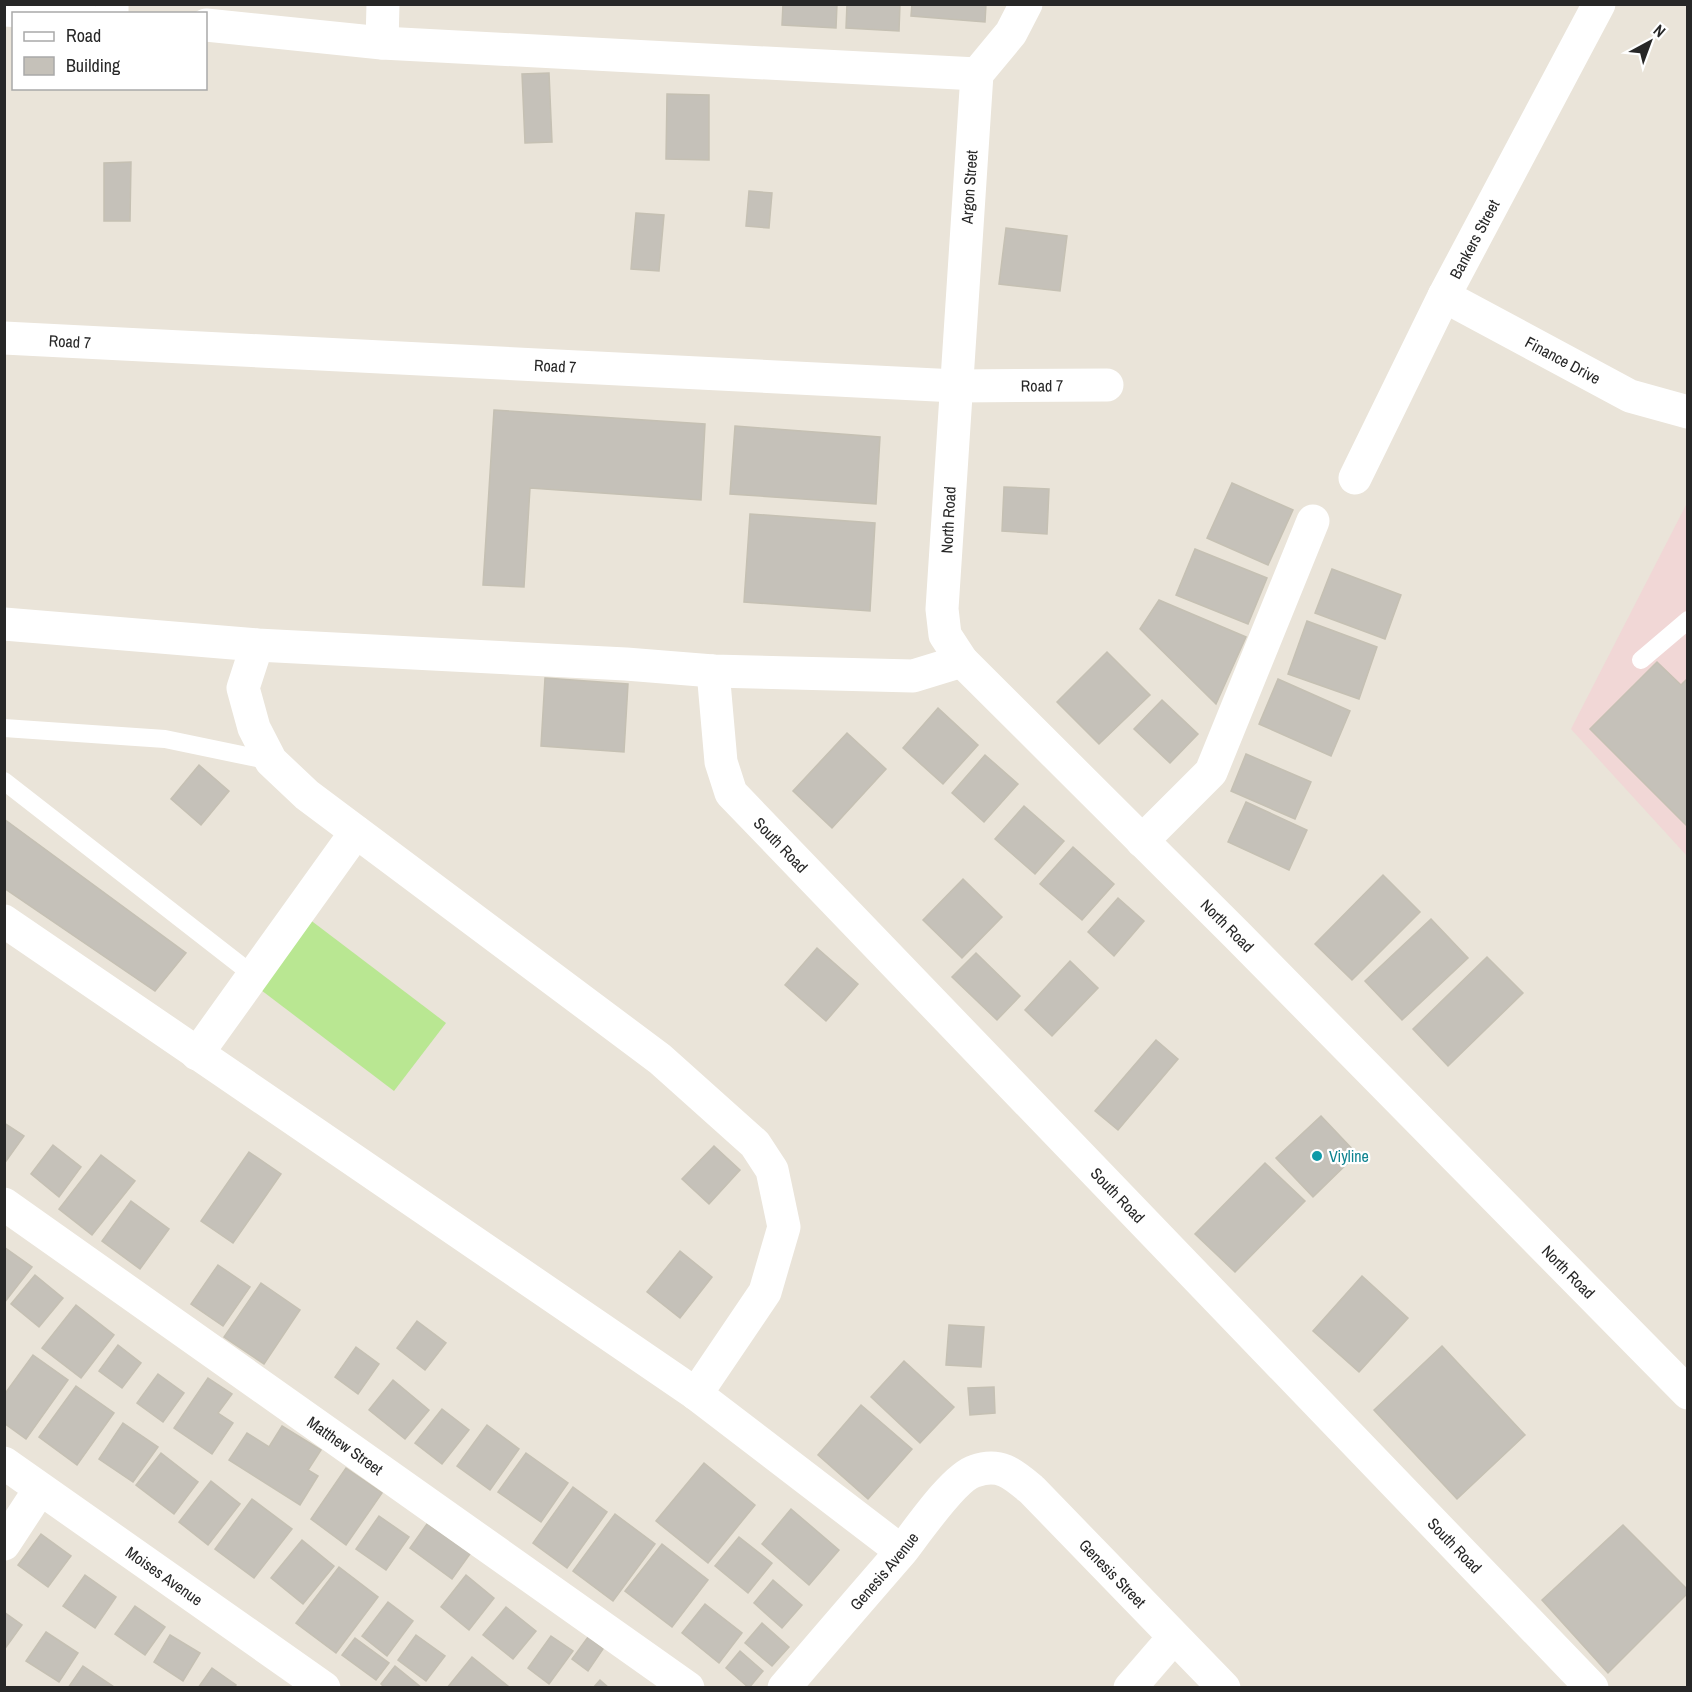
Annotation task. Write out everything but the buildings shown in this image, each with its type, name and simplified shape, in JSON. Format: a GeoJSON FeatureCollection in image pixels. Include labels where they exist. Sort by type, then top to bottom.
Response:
{"type":"FeatureCollection","features":[{"type":"Feature","properties":{"kind":"street"},"geometry":{"type":"LineString","coordinates":[[382,43],[383,4]]}},
{"type":"Feature","properties":{"kind":"street"},"geometry":{"type":"LineString","coordinates":[[207,25],[382,43],[977,74],[1011,33],[1026,4]]}},
{"type":"Feature","properties":{"kind":"street","name":"Bankers Street"},"geometry":{"type":"LineString","coordinates":[[1355,478],[1444,296],[1599,4]]}},
{"type":"Feature","properties":{"kind":"street"},"geometry":{"type":"LineString","coordinates":[[4,10],[42,12]]}},
{"type":"Feature","properties":{"kind":"street","name":"Argon Street"},"geometry":{"type":"LineString","coordinates":[[956,386],[977,74]]}},
{"type":"Feature","properties":{"kind":"street","name":"Finance Drive"},"geometry":{"type":"LineString","coordinates":[[1444,296],[1630,396],[1688,412]]}},
{"type":"Feature","properties":{"kind":"street","name":"Road 7"},"geometry":{"type":"LineString","coordinates":[[4,338],[956,386],[1107,385]]}},
{"type":"Feature","properties":{"kind":"street","name":"North Road"},"geometry":{"type":"LineString","coordinates":[[956,386],[942,609],[945,635],[962,661],[1688,1393]]}},
{"type":"Feature","properties":{"kind":"street"},"geometry":{"type":"LineString","coordinates":[[1142,841],[1211,772],[1313,521]]}},
{"type":"Feature","properties":{"kind":"street"},"geometry":{"type":"LineString","coordinates":[[4,624],[256,645],[626,664],[713,671],[913,676],[962,661]]}},
{"type":"Feature","properties":{"kind":"street"},"geometry":{"type":"LineString","coordinates":[[256,645],[243,688],[254,728],[271,760],[307,795],[660,1059],[755,1144],[772,1170],[783,1227],[765,1292],[696,1394]]}},
{"type":"Feature","properties":{"kind":"street","name":"South Road"},"geometry":{"type":"LineString","coordinates":[[713,671],[721,762],[731,793],[1592,1688]]}},
{"type":"Feature","properties":{"kind":"street"},"geometry":{"type":"LineString","coordinates":[[197,1054],[356,832]]}},
{"type":"Feature","properties":{"kind":"street"},"geometry":{"type":"LineString","coordinates":[[4,921],[696,1394],[901,1551]]}},
{"type":"Feature","properties":{"kind":"street","name":"Matthew Street"},"geometry":{"type":"LineString","coordinates":[[4,1204],[688,1688]]}},
{"type":"Feature","properties":{"kind":"street","name":"Moises Avenue"},"geometry":{"type":"LineString","coordinates":[[4,1463],[324,1688]]}},
{"type":"Feature","properties":{"kind":"street","name":"Genesis Avenue"},"geometry":{"type":"LineString","coordinates":[[784,1688],[955,1485],[972,1471],[994,1466]]}},
{"type":"Feature","properties":{"kind":"street","name":"Genesis Street"},"geometry":{"type":"LineString","coordinates":[[994,1466],[1014,1475],[1032,1490],[1224,1688]]}},
{"type":"Feature","properties":{"kind":"street"},"geometry":{"type":"LineString","coordinates":[[4,1544],[40,1489]]}},
{"type":"Feature","properties":{"kind":"street"},"geometry":{"type":"LineString","coordinates":[[1130,1688],[1174,1637]]}},
{"type":"Feature","properties":{"kind":"lane"},"geometry":{"type":"LineString","coordinates":[[1641,660],[1688,620]]}},
{"type":"Feature","properties":{"kind":"lane"},"geometry":{"type":"LineString","coordinates":[[4,728],[165,739],[271,760]]}},
{"type":"Feature","properties":{"kind":"lane"},"geometry":{"type":"LineString","coordinates":[[4,781],[253,975]]}},
{"type":"Feature","properties":{"kind":"shaded area"},"geometry":{"type":"Polygon","coordinates":[[[1687,503],[1687,856],[1571,729],[1687,503]]]}},
{"type":"Feature","properties":{"kind":"green space"},"geometry":{"type":"Polygon","coordinates":[[[309,919],[446,1023],[394,1091],[257,987],[309,919]]]}},
{"type":"Feature","properties":{"kind":"place","name":"Viyline"},"geometry":{"type":"Point","coordinates":[1317,1156]}}]}
